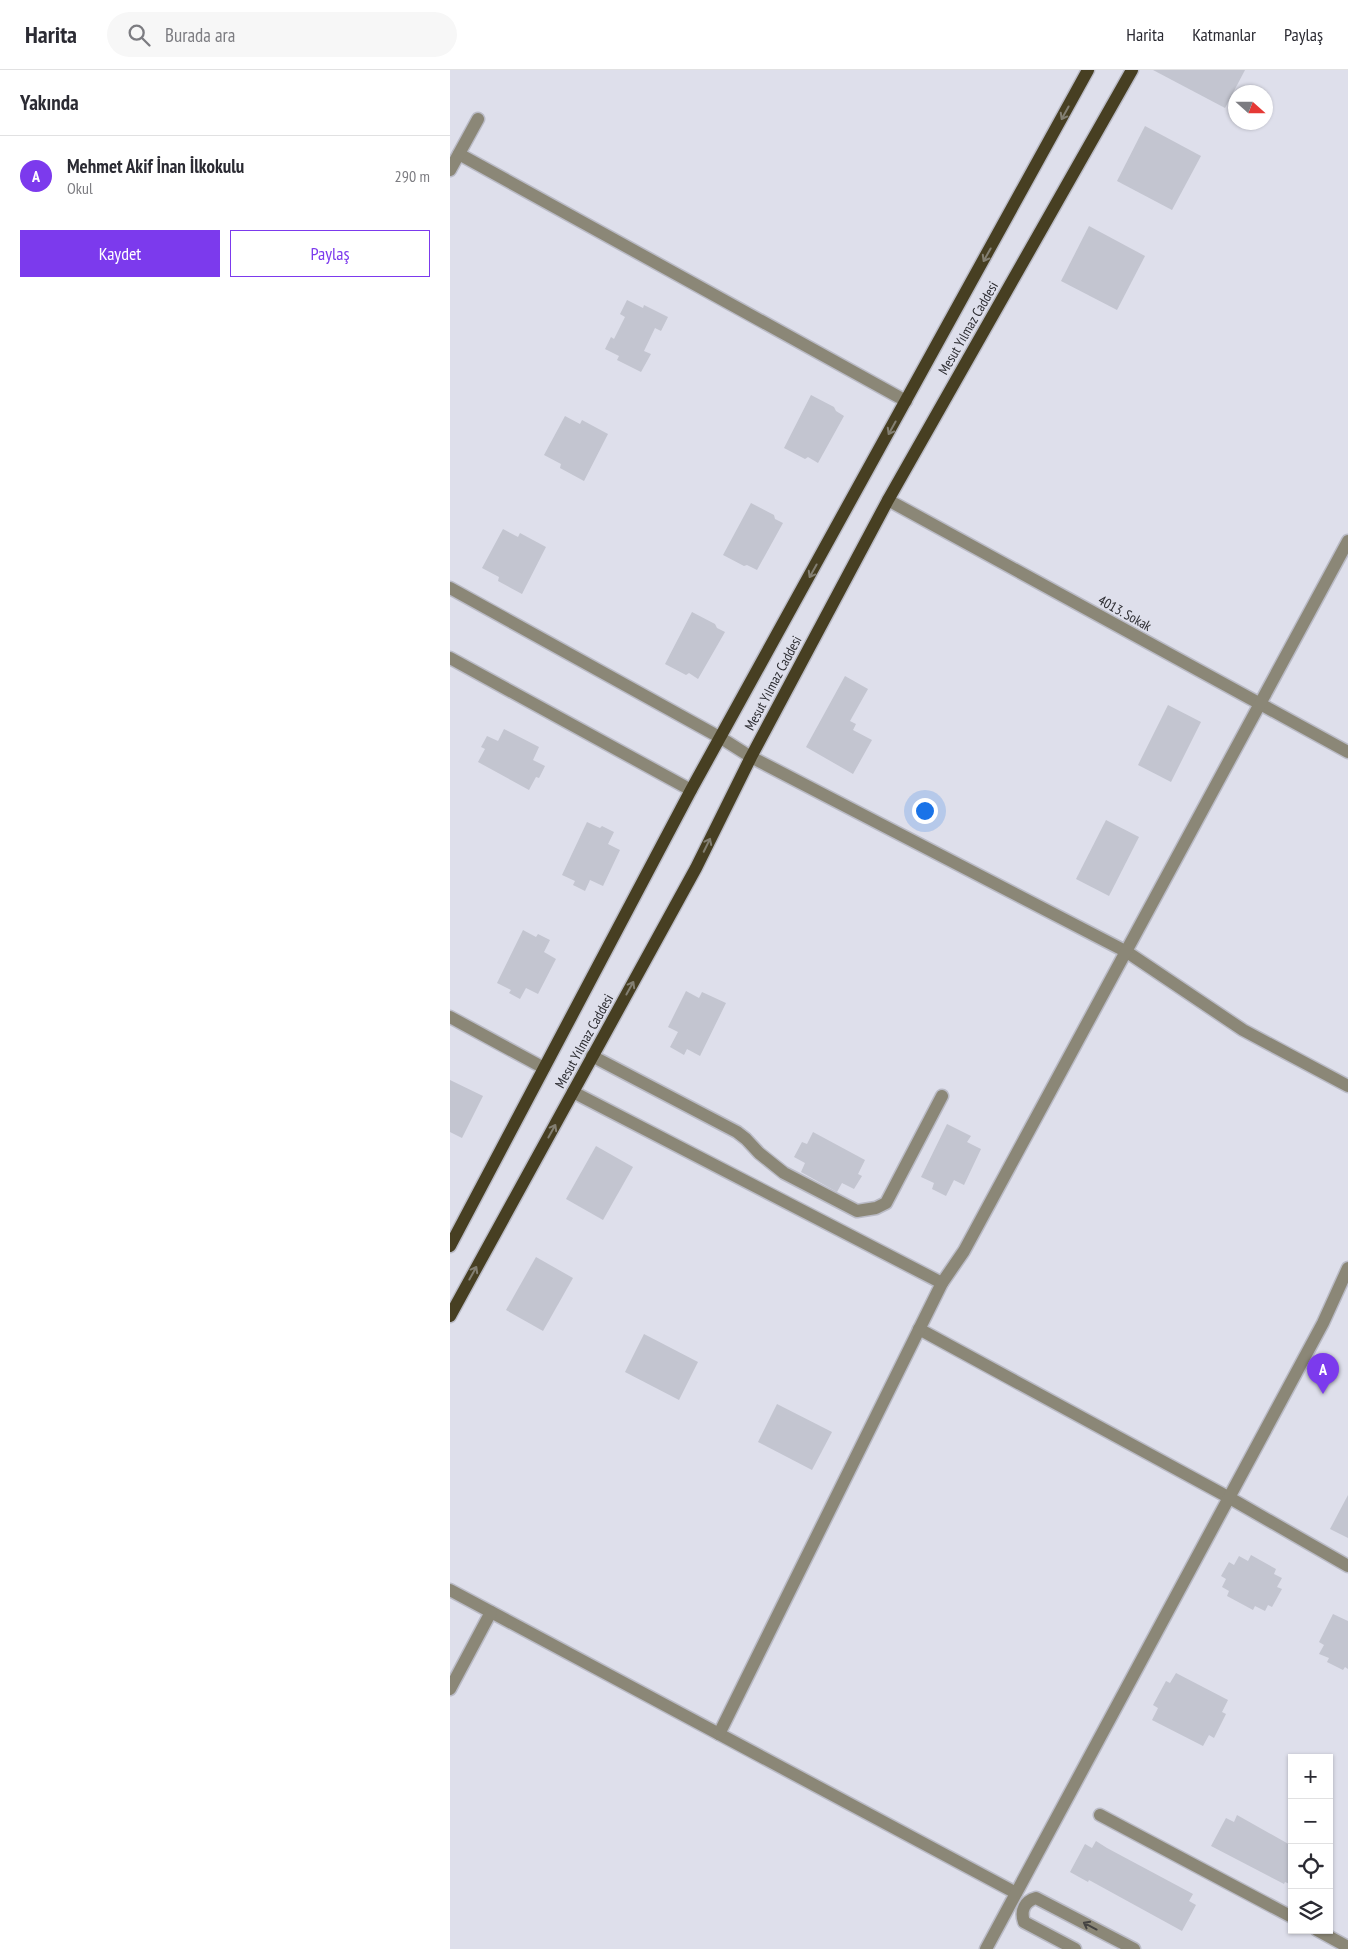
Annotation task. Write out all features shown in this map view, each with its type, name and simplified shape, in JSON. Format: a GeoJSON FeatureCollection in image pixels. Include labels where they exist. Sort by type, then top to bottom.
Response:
{"type":"FeatureCollection","features":[{"type":"Feature","properties":{"kind":"main road","name":"Mesut Yılmaz Caddesi"},"geometry":{"type":"LineString","coordinates":[[450,1246],[691,790],[1088,70]]}},
{"type":"Feature","properties":{"kind":"main road","name":"Mesut Yılmaz Caddesi"},"geometry":{"type":"LineString","coordinates":[[450,1316],[696,868],[751,757],[888,500],[1132,70]]}},
{"type":"Feature","properties":{"kind":"street"},"geometry":{"type":"LineString","coordinates":[[450,170],[478,118]]}},
{"type":"Feature","properties":{"kind":"street"},"geometry":{"type":"LineString","coordinates":[[459,154],[906,401]]}},
{"type":"Feature","properties":{"kind":"street","name":"4013. Sokak"},"geometry":{"type":"LineString","coordinates":[[888,500],[1348,752]]}},
{"type":"Feature","properties":{"kind":"street"},"geometry":{"type":"LineString","coordinates":[[719,1734],[942,1282],[964,1251],[1348,541]]}},
{"type":"Feature","properties":{"kind":"street"},"geometry":{"type":"LineString","coordinates":[[450,588],[721,738],[751,757],[1126,952],[1243,1030],[1348,1086]]}},
{"type":"Feature","properties":{"kind":"street"},"geometry":{"type":"LineString","coordinates":[[450,658],[691,790]]}},
{"type":"Feature","properties":{"kind":"street"},"geometry":{"type":"LineString","coordinates":[[450,1018],[544,1068]]}},
{"type":"Feature","properties":{"kind":"street"},"geometry":{"type":"LineString","coordinates":[[592,1056],[732,1129],[746,1139],[759,1154],[784,1173],[857,1211],[876,1208],[886,1203],[942,1096]]}},
{"type":"Feature","properties":{"kind":"street"},"geometry":{"type":"LineString","coordinates":[[573,1092],[942,1282]]}},
{"type":"Feature","properties":{"kind":"street"},"geometry":{"type":"LineString","coordinates":[[986,1949],[1322,1323],[1348,1268]]}},
{"type":"Feature","properties":{"kind":"street"},"geometry":{"type":"LineString","coordinates":[[919,1329],[1228,1497],[1348,1566]]}},
{"type":"Feature","properties":{"kind":"street"},"geometry":{"type":"LineString","coordinates":[[450,1590],[1016,1893]]}},
{"type":"Feature","properties":{"kind":"street"},"geometry":{"type":"LineString","coordinates":[[450,1689],[492,1612]]}},
{"type":"Feature","properties":{"kind":"street"},"geometry":{"type":"LineString","coordinates":[[1100,1815],[1288,1915]]}},
{"type":"Feature","properties":{"kind":"street"},"geometry":{"type":"LineString","coordinates":[[1075,1949],[1024,1922],[1023,1911],[1028,1902],[1036,1898],[1134,1949]]}},
{"type":"Feature","properties":{"kind":"street"},"geometry":{"type":"LineString","coordinates":[[1324,1934],[1348,1947]]}},
{"type":"Feature","properties":{"kind":"building"},"geometry":{"type":"Polygon","coordinates":[[[1153,70],[1245,70],[1237,85],[1228,85],[1228,102],[1225,108],[1153,70]]]}},
{"type":"Feature","properties":{"kind":"building"},"geometry":{"type":"Polygon","coordinates":[[[1145,126],[1201,156],[1172,210],[1117,181],[1145,126]]]}},
{"type":"Feature","properties":{"kind":"building"},"geometry":{"type":"Polygon","coordinates":[[[1089,226],[1145,256],[1117,310],[1061,281],[1089,226]]]}},
{"type":"Feature","properties":{"kind":"building"},"geometry":{"type":"Polygon","coordinates":[[[627,300],[643,308],[644,305],[668,317],[661,331],[655,328],[644,351],[651,354],[641,372],[617,360],[619,356],[605,349],[611,337],[614,339],[625,317],[620,314],[627,300]]]}},
{"type":"Feature","properties":{"kind":"building"},"geometry":{"type":"Polygon","coordinates":[[[811,395],[834,407],[836,411],[844,416],[818,463],[808,457],[805,459],[784,448],[811,395]]]}},
{"type":"Feature","properties":{"kind":"building"},"geometry":{"type":"Polygon","coordinates":[[[565,416],[580,424],[582,420],[608,434],[584,481],[560,468],[561,464],[544,455],[565,416]]]}},
{"type":"Feature","properties":{"kind":"building"},"geometry":{"type":"Polygon","coordinates":[[[751,503],[774,515],[775,519],[783,523],[757,570],[747,565],[744,566],[723,555],[751,503]]]}},
{"type":"Feature","properties":{"kind":"building"},"geometry":{"type":"Polygon","coordinates":[[[503,529],[518,537],[520,533],[546,547],[522,594],[498,581],[499,577],[482,568],[503,529]]]}},
{"type":"Feature","properties":{"kind":"building"},"geometry":{"type":"Polygon","coordinates":[[[692,612],[715,624],[717,628],[725,632],[698,679],[689,673],[686,675],[665,664],[692,612]]]}},
{"type":"Feature","properties":{"kind":"building"},"geometry":{"type":"Polygon","coordinates":[[[845,676],[868,689],[850,721],[856,724],[853,730],[872,740],[853,774],[806,747],[845,676]]]}},
{"type":"Feature","properties":{"kind":"building"},"geometry":{"type":"Polygon","coordinates":[[[1168,705],[1201,722],[1171,782],[1138,765],[1168,705]]]}},
{"type":"Feature","properties":{"kind":"building"},"geometry":{"type":"Polygon","coordinates":[[[504,729],[539,747],[533,760],[545,766],[539,778],[536,777],[529,790],[478,762],[485,749],[481,747],[487,736],[498,741],[504,729]]]}},
{"type":"Feature","properties":{"kind":"building"},"geometry":{"type":"Polygon","coordinates":[[[1106,820],[1139,837],[1109,896],[1076,879],[1106,820]]]}},
{"type":"Feature","properties":{"kind":"building"},"geometry":{"type":"Polygon","coordinates":[[[587,822],[614,832],[608,844],[620,850],[603,886],[590,880],[585,891],[573,885],[575,881],[562,875],[587,822]]]}},
{"type":"Feature","properties":{"kind":"building"},"geometry":{"type":"Polygon","coordinates":[[[523,930],[536,937],[538,934],[550,940],[544,952],[556,959],[538,994],[526,988],[520,999],[509,993],[511,990],[497,983],[523,930]]]}},
{"type":"Feature","properties":{"kind":"building"},"geometry":{"type":"Polygon","coordinates":[[[686,991],[699,998],[702,992],[726,1003],[700,1056],[687,1049],[684,1055],[670,1047],[678,1032],[668,1027],[686,991]]]}},
{"type":"Feature","properties":{"kind":"building"},"geometry":{"type":"Polygon","coordinates":[[[450,1080],[483,1096],[462,1138],[450,1132],[450,1080]]]}},
{"type":"Feature","properties":{"kind":"building"},"geometry":{"type":"Polygon","coordinates":[[[947,1124],[971,1136],[967,1142],[981,1149],[964,1185],[954,1180],[946,1196],[932,1189],[934,1183],[921,1177],[947,1124]]]}},
{"type":"Feature","properties":{"kind":"building"},"geometry":{"type":"Polygon","coordinates":[[[813,1132],[865,1160],[858,1174],[862,1176],[854,1189],[842,1183],[837,1192],[801,1172],[805,1163],[794,1157],[802,1142],[807,1144],[813,1132]]]}},
{"type":"Feature","properties":{"kind":"building"},"geometry":{"type":"Polygon","coordinates":[[[596,1146],[633,1167],[603,1220],[566,1199],[596,1146]]]}},
{"type":"Feature","properties":{"kind":"building"},"geometry":{"type":"Polygon","coordinates":[[[536,1257],[573,1278],[543,1331],[506,1310],[536,1257]]]}},
{"type":"Feature","properties":{"kind":"building"},"geometry":{"type":"Polygon","coordinates":[[[644,1334],[698,1362],[679,1400],[625,1372],[644,1334]]]}},
{"type":"Feature","properties":{"kind":"building"},"geometry":{"type":"Polygon","coordinates":[[[777,1404],[832,1432],[812,1470],[758,1442],[777,1404]]]}},
{"type":"Feature","properties":{"kind":"building"},"geometry":{"type":"Polygon","coordinates":[[[1348,1495],[1348,1538],[1330,1529],[1348,1495]]]}},
{"type":"Feature","properties":{"kind":"building"},"geometry":{"type":"Polygon","coordinates":[[[1251,1555],[1276,1569],[1274,1574],[1282,1578],[1277,1587],[1282,1589],[1272,1607],[1268,1605],[1265,1611],[1255,1606],[1253,1610],[1227,1596],[1229,1591],[1222,1587],[1226,1579],[1221,1576],[1229,1562],[1234,1565],[1239,1556],[1248,1561],[1251,1555]]]}},
{"type":"Feature","properties":{"kind":"building"},"geometry":{"type":"Polygon","coordinates":[[[1333,1614],[1348,1621],[1348,1669],[1345,1667],[1343,1670],[1327,1662],[1329,1658],[1319,1654],[1324,1645],[1319,1642],[1333,1614]]]}},
{"type":"Feature","properties":{"kind":"building"},"geometry":{"type":"Polygon","coordinates":[[[1176,1673],[1228,1700],[1222,1712],[1226,1714],[1214,1738],[1209,1735],[1203,1746],[1152,1720],[1158,1708],[1153,1705],[1166,1681],[1170,1683],[1176,1673]]]}},
{"type":"Feature","properties":{"kind":"building"},"geometry":{"type":"Polygon","coordinates":[[[1237,1815],[1288,1844],[1288,1883],[1285,1882],[1284,1884],[1211,1846],[1226,1818],[1234,1822],[1237,1815]]]}},
{"type":"Feature","properties":{"kind":"building"},"geometry":{"type":"Polygon","coordinates":[[[1096,1841],[1193,1894],[1189,1901],[1196,1905],[1182,1931],[1089,1880],[1088,1882],[1070,1872],[1085,1844],[1092,1848],[1096,1841]]]}},
{"type":"Feature","properties":{"kind":"place","name":"Mehmet Akif İnan İlkokulu"},"geometry":{"type":"Point","coordinates":[1323,1394]}}]}
